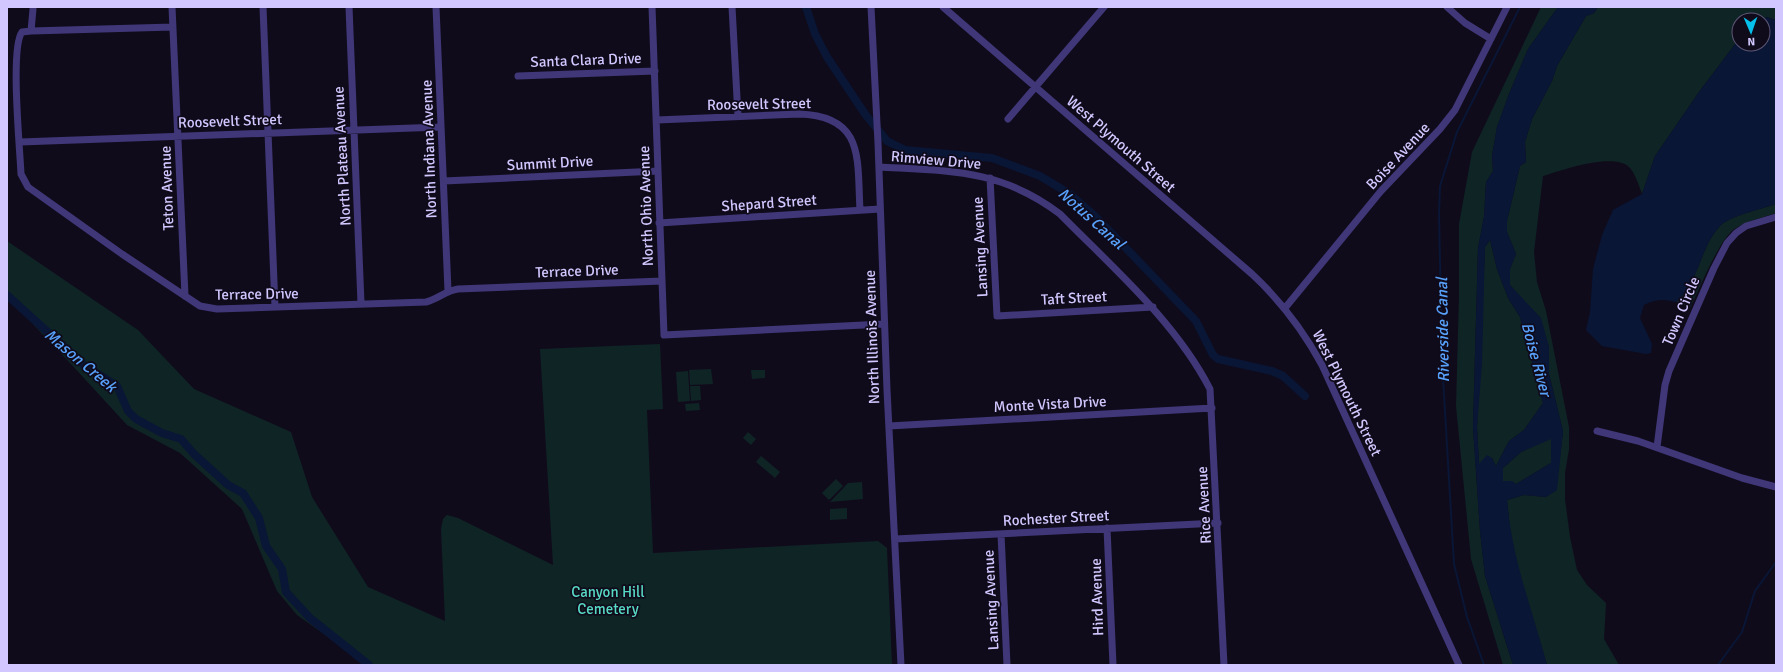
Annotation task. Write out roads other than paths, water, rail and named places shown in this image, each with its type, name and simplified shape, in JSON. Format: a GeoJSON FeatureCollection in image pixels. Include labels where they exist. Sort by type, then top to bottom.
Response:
{"type":"FeatureCollection","features":[{"type":"Feature","properties":{"kind":"street","name":"Teton Avenue"},"geometry":{"type":"LineString","coordinates":[[172,7],[184,296]]}},
{"type":"Feature","properties":{"kind":"street"},"geometry":{"type":"LineString","coordinates":[[263,7],[275,307]]}},
{"type":"Feature","properties":{"kind":"street","name":"North Plateau Avenue"},"geometry":{"type":"LineString","coordinates":[[349,7],[361,303]]}},
{"type":"Feature","properties":{"kind":"street","name":"North Indiana Avenue"},"geometry":{"type":"LineString","coordinates":[[436,7],[448,291]]}},
{"type":"Feature","properties":{"kind":"street","name":"North Ohio Avenue"},"geometry":{"type":"LineString","coordinates":[[652,7],[664,335],[884,324]]}},
{"type":"Feature","properties":{"kind":"street"},"geometry":{"type":"LineString","coordinates":[[732,7],[738,116]]}},
{"type":"Feature","properties":{"kind":"street","name":"North Illinois Avenue"},"geometry":{"type":"LineString","coordinates":[[871,7],[879,167],[884,324],[901,665]]}},
{"type":"Feature","properties":{"kind":"street","name":"West Plymouth Street"},"geometry":{"type":"LineString","coordinates":[[944,7],[1252,274],[1285,308],[1300,327],[1322,365],[1459,665]]}},
{"type":"Feature","properties":{"kind":"street"},"geometry":{"type":"LineString","coordinates":[[1008,119],[1104,7]]}},
{"type":"Feature","properties":{"kind":"street"},"geometry":{"type":"LineString","coordinates":[[1447,7],[1465,23],[1491,39]]}},
{"type":"Feature","properties":{"kind":"street","name":"Boise Avenue"},"geometry":{"type":"LineString","coordinates":[[1285,308],[1381,191],[1440,130],[1455,110],[1507,7]]}},
{"type":"Feature","properties":{"kind":"street"},"geometry":{"type":"LineString","coordinates":[[33,9],[31,31],[173,27]]}},
{"type":"Feature","properties":{"kind":"street","name":"Terrace Drive"},"geometry":{"type":"LineString","coordinates":[[31,31],[22,32],[19,35],[16,58],[21,174],[28,186],[200,306],[217,309],[426,302],[435,300],[448,291],[458,289],[662,281]]}},
{"type":"Feature","properties":{"kind":"street","name":"Santa Clara Drive"},"geometry":{"type":"LineString","coordinates":[[518,76],[655,71]]}},
{"type":"Feature","properties":{"kind":"street","name":"Roosevelt Street"},"geometry":{"type":"LineString","coordinates":[[657,120],[815,114],[836,122],[847,130],[857,151],[860,210]]}},
{"type":"Feature","properties":{"kind":"street","name":"Roosevelt Street"},"geometry":{"type":"LineString","coordinates":[[20,142],[441,127]]}},
{"type":"Feature","properties":{"kind":"street","name":"Rimview Drive"},"geometry":{"type":"LineString","coordinates":[[879,167],[953,172],[990,178],[1044,201],[1060,214],[1153,307],[1185,350]]}},
{"type":"Feature","properties":{"kind":"street","name":"Summit Drive"},"geometry":{"type":"LineString","coordinates":[[444,181],[658,171]]}},
{"type":"Feature","properties":{"kind":"street","name":"Lansing Avenue"},"geometry":{"type":"LineString","coordinates":[[990,178],[997,316]]}},
{"type":"Feature","properties":{"kind":"street","name":"Shepard Street"},"geometry":{"type":"LineString","coordinates":[[659,223],[880,209]]}},
{"type":"Feature","properties":{"kind":"street","name":"Town Circle"},"geometry":{"type":"LineString","coordinates":[[1657,448],[1665,385],[1669,371],[1691,324],[1714,268],[1727,243],[1736,233],[1746,226],[1776,217]]}},
{"type":"Feature","properties":{"kind":"street","name":"Taft Street"},"geometry":{"type":"LineString","coordinates":[[997,316],[1153,307]]}},
{"type":"Feature","properties":{"kind":"street","name":"Rice Avenue"},"geometry":{"type":"LineString","coordinates":[[1185,350],[1202,373],[1210,389],[1218,523],[1224,665]]}},
{"type":"Feature","properties":{"kind":"street","name":"Monte Vista Drive"},"geometry":{"type":"LineString","coordinates":[[889,426],[1212,408]]}},
{"type":"Feature","properties":{"kind":"street"},"geometry":{"type":"LineString","coordinates":[[1597,431],[1657,448],[1742,478],[1776,487]]}},
{"type":"Feature","properties":{"kind":"street","name":"Rochester Street"},"geometry":{"type":"LineString","coordinates":[[895,539],[1218,523]]}},
{"type":"Feature","properties":{"kind":"street","name":"Hird Avenue"},"geometry":{"type":"LineString","coordinates":[[1107,528],[1112,665]]}},
{"type":"Feature","properties":{"kind":"street","name":"Lansing Avenue"},"geometry":{"type":"LineString","coordinates":[[1001,534],[1007,665]]}},
{"type":"Feature","properties":{"kind":"water","name":"Boise River"},"geometry":{"type":"Polygon","coordinates":[[[1558,7],[1598,7],[1594,13],[1586,16],[1557,66],[1552,81],[1532,119],[1525,142],[1526,162],[1520,166],[1507,221],[1507,232],[1516,254],[1510,269],[1510,285],[1541,318],[1549,347],[1549,374],[1563,431],[1557,490],[1546,497],[1524,495],[1507,500],[1513,543],[1518,564],[1547,665],[1513,665],[1485,576],[1480,531],[1473,427],[1478,248],[1484,217],[1486,182],[1493,171],[1492,156],[1497,127],[1528,49],[1558,7]],[[1490,240],[1485,247],[1482,363],[1477,427],[1479,464],[1487,455],[1492,458],[1496,466],[1509,441],[1524,430],[1543,403],[1520,317],[1508,298],[1497,269],[1490,240]],[[1551,439],[1521,452],[1503,468],[1503,481],[1512,481],[1516,484],[1551,463],[1551,439]]]}},
{"type":"Feature","properties":{"kind":"water"},"geometry":{"type":"Polygon","coordinates":[[[1771,18],[1776,20],[1776,204],[1737,216],[1723,223],[1713,235],[1695,275],[1684,294],[1676,302],[1660,300],[1644,305],[1640,318],[1652,344],[1651,353],[1646,354],[1602,346],[1586,330],[1590,312],[1593,269],[1602,235],[1613,210],[1642,194],[1655,156],[1699,92],[1731,50],[1731,52],[1771,52],[1771,18]]]}},
{"type":"Feature","properties":{"kind":"waterway","name":"Notus Canal"},"geometry":{"type":"LineString","coordinates":[[806,7],[815,34],[827,57],[865,114],[887,141],[905,150],[992,158],[1040,176],[1070,194],[1096,217],[1196,321],[1213,355],[1218,359],[1272,371],[1283,376],[1305,396]]}},
{"type":"Feature","properties":{"kind":"waterway","name":"Riverside Canal"},"geometry":{"type":"LineString","coordinates":[[1484,665],[1467,617],[1454,564],[1442,361],[1439,214],[1440,186],[1457,132],[1520,7]]}},
{"type":"Feature","properties":{"kind":"waterway","name":"Mason Creek"},"geometry":{"type":"LineString","coordinates":[[7,295],[85,366],[117,386],[128,411],[136,419],[162,433],[181,439],[194,454],[228,485],[243,493],[259,518],[266,546],[282,569],[286,592],[310,618],[369,665]]}},
{"type":"Feature","properties":{"kind":"waterway"},"geometry":{"type":"LineString","coordinates":[[1718,665],[1742,632],[1755,591],[1776,562]]}},
{"type":"Feature","properties":{"kind":"park label","name":"Canyon Hill Cemetery"},"geometry":{"type":"Point","coordinates":[608,600]}}]}
